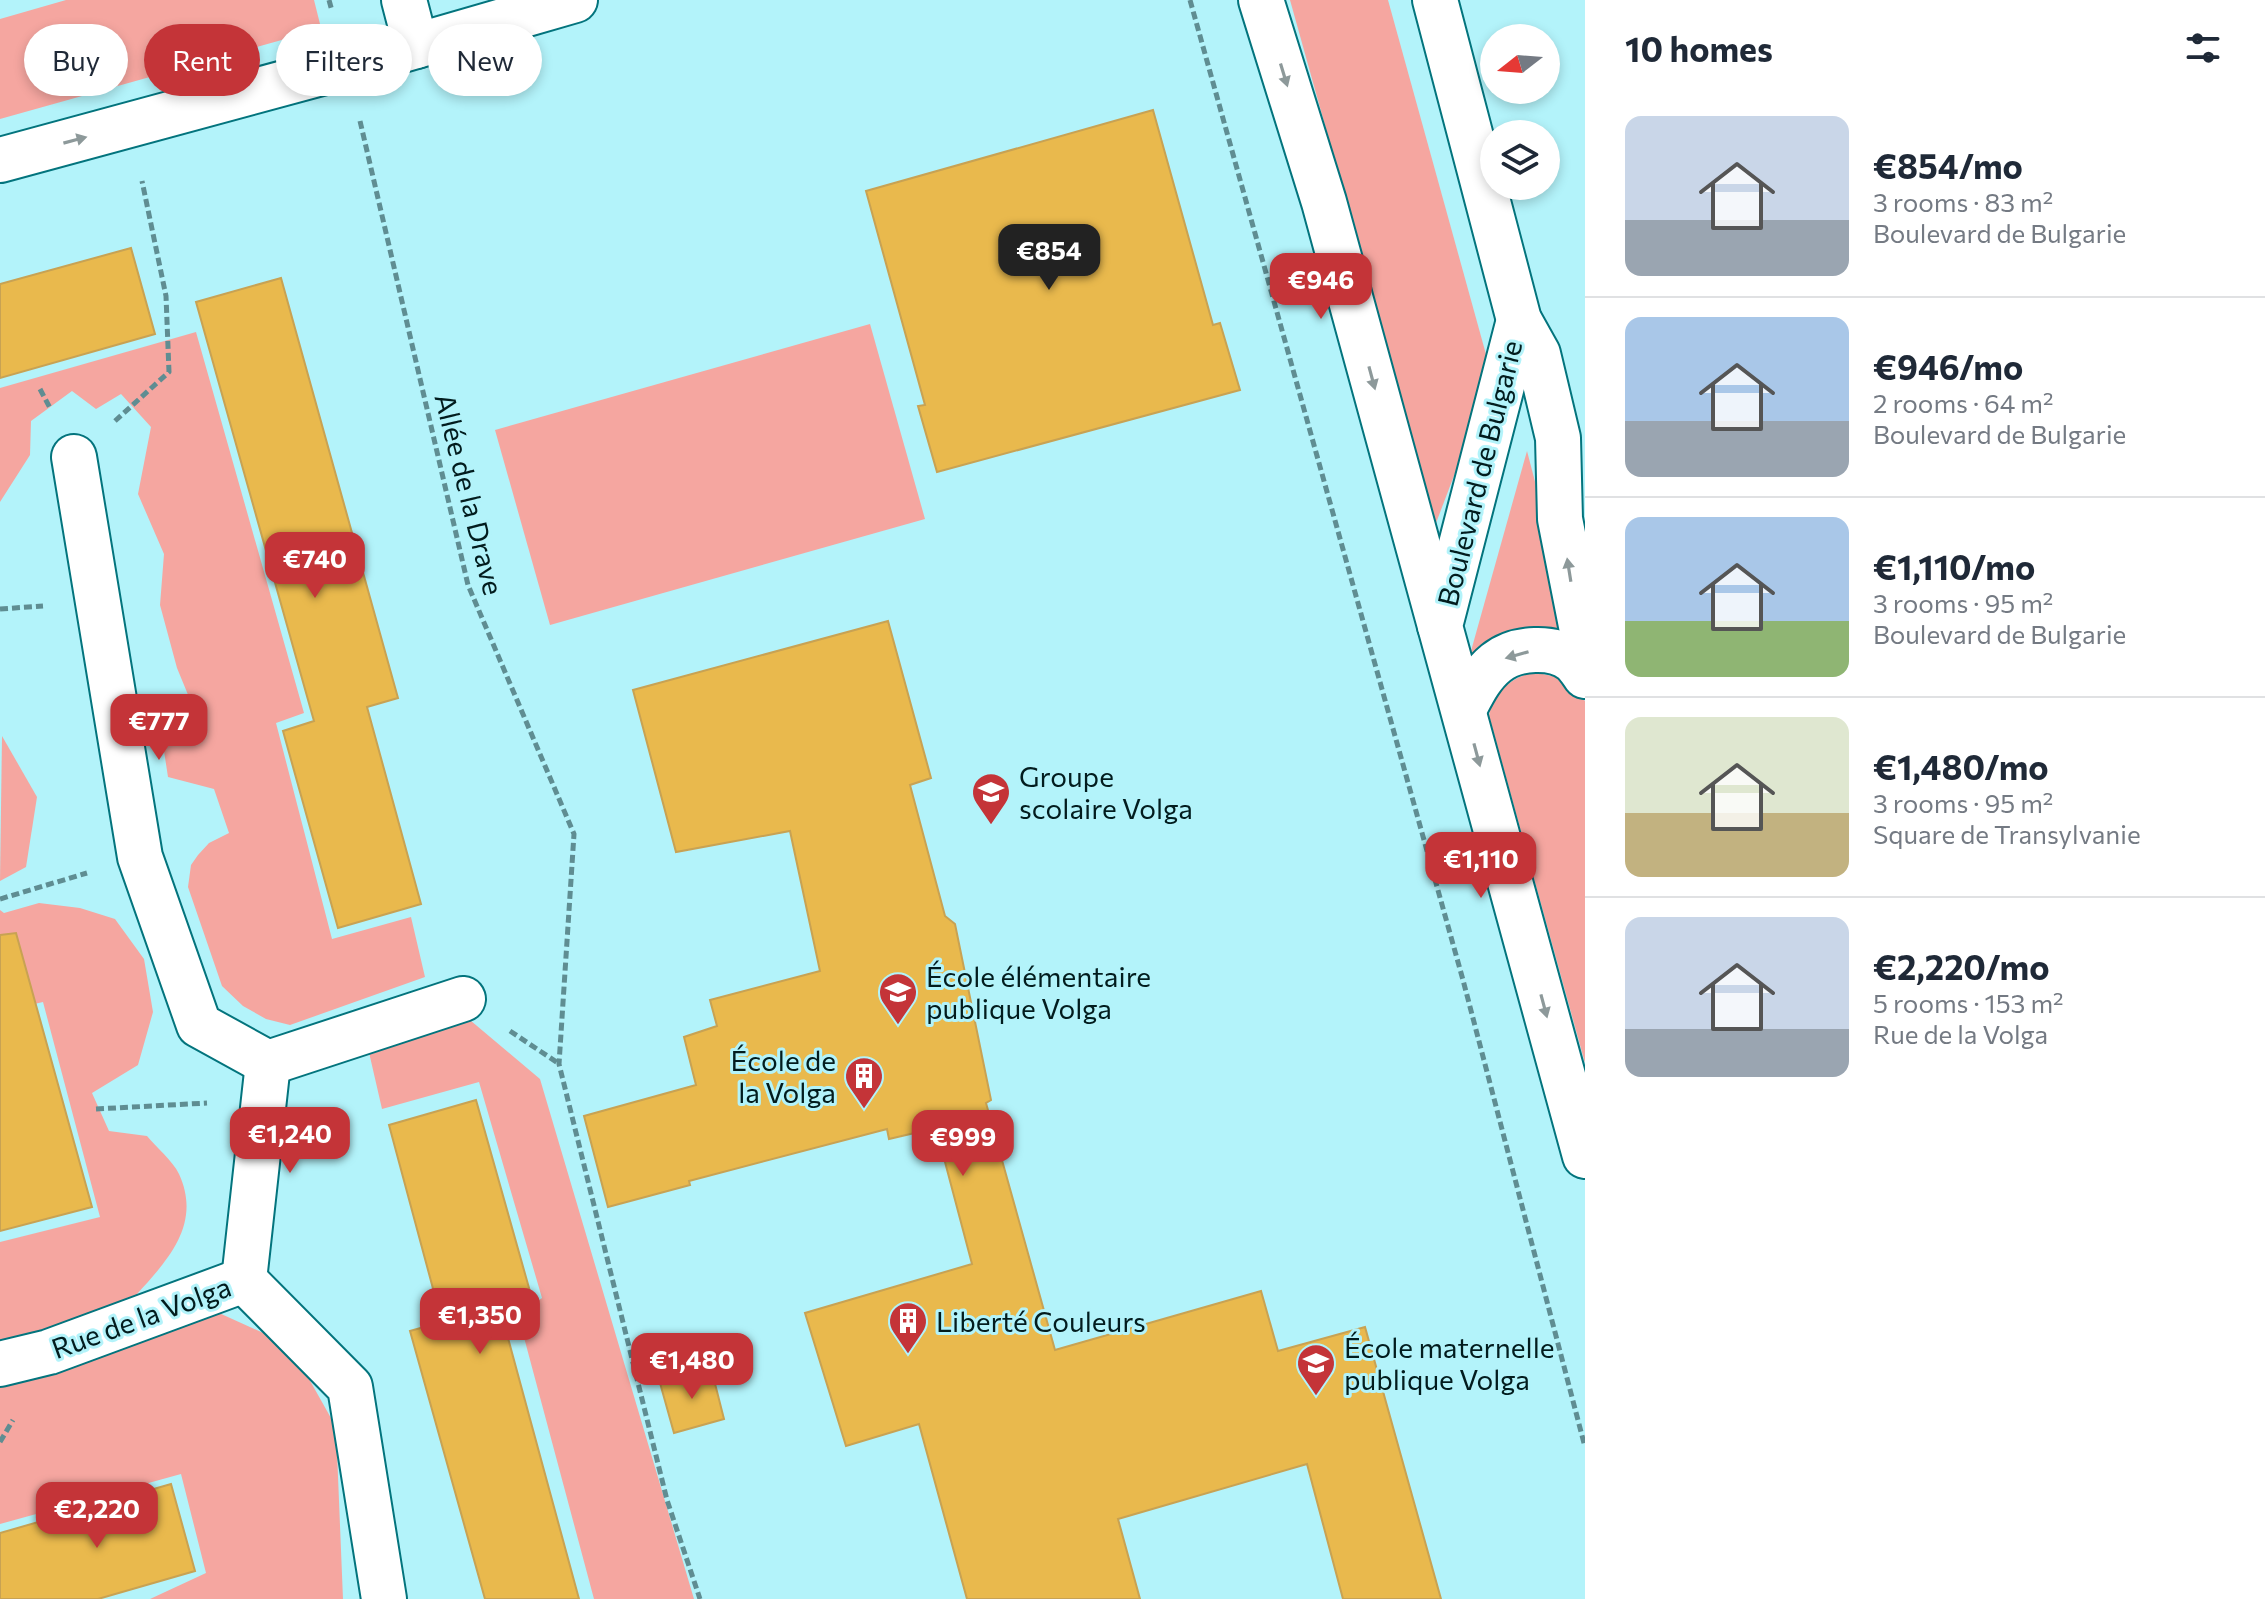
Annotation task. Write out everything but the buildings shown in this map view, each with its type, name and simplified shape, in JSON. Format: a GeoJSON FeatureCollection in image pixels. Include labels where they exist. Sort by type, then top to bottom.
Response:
{"type":"FeatureCollection","features":[{"type":"Feature","properties":{"kind":"street"},"geometry":{"type":"LineString","coordinates":[[404,0],[416,46]]}},
{"type":"Feature","properties":{"kind":"street"},"geometry":{"type":"LineString","coordinates":[[412,47],[575,0]]}},
{"type":"Feature","properties":{"kind":"street","name":"Boulevard de Bulgarie"},"geometry":{"type":"LineString","coordinates":[[1261,0],[1324,202],[1585,1156]]}},
{"type":"Feature","properties":{"kind":"street","name":"Boulevard de Bulgarie"},"geometry":{"type":"LineString","coordinates":[[1435,0],[1519,320],[1538,354],[1558,438],[1560,519],[1585,646]]}},
{"type":"Feature","properties":{"kind":"street"},"geometry":{"type":"LineString","coordinates":[[0,160],[276,86]]}},
{"type":"Feature","properties":{"kind":"street","name":"Boulevard de Bulgarie"},"geometry":{"type":"LineString","coordinates":[[1440,626],[1519,320]]}},
{"type":"Feature","properties":{"kind":"street"},"geometry":{"type":"LineString","coordinates":[[74,457],[140,857],[199,1025],[268,1063],[463,999]]}},
{"type":"Feature","properties":{"kind":"street"},"geometry":{"type":"LineString","coordinates":[[1464,709],[1482,677],[1499,661],[1522,651],[1543,650],[1573,660],[1585,676]]}},
{"type":"Feature","properties":{"kind":"street","name":"Rue de la Volga"},"geometry":{"type":"LineString","coordinates":[[0,1364],[49,1352],[244,1280],[268,1063]]}},
{"type":"Feature","properties":{"kind":"street"},"geometry":{"type":"LineString","coordinates":[[244,1280],[350,1387],[384,1599]]}},
{"type":"Feature","properties":{"kind":"path"},"geometry":{"type":"LineString","coordinates":[[1190,0],[1463,980],[1585,1447]]}},
{"type":"Feature","properties":{"kind":"path","name":"Allée de la Drave"},"geometry":{"type":"LineString","coordinates":[[354,96],[468,585],[574,834],[559,1064],[667,1500],[700,1599]]}},
{"type":"Feature","properties":{"kind":"path"},"geometry":{"type":"LineString","coordinates":[[74,457],[169,372],[166,296],[130,126]]}},
{"type":"Feature","properties":{"kind":"path"},"geometry":{"type":"LineString","coordinates":[[0,899],[140,857]]}},
{"type":"Feature","properties":{"kind":"path"},"geometry":{"type":"LineString","coordinates":[[96,1109],[208,1103],[262,1116]]}},
{"type":"Feature","properties":{"kind":"shaded area"},"geometry":{"type":"Polygon","coordinates":[[[66,0],[314,0],[320,24],[276,24],[276,42],[260,46],[260,24],[144,24],[144,79],[128,83],[128,24],[24,24],[24,96],[82,96],[0,119],[0,19],[66,0]]]}},
{"type":"Feature","properties":{"kind":"shaded area"},"geometry":{"type":"Polygon","coordinates":[[[1290,0],[1388,0],[1492,376],[1436,523],[1290,0]]]}},
{"type":"Feature","properties":{"kind":"shaded area"},"geometry":{"type":"Polygon","coordinates":[[[870,324],[925,519],[550,625],[495,430],[870,324]]]}},
{"type":"Feature","properties":{"kind":"shaded area"},"geometry":{"type":"Polygon","coordinates":[[[196,332],[304,713],[276,723],[332,939],[411,917],[425,977],[290,1025],[266,1019],[243,1006],[222,986],[188,887],[191,865],[198,855],[209,843],[229,833],[214,789],[168,777],[162,738],[191,702],[177,668],[160,605],[164,554],[138,494],[151,427],[121,394],[96,409],[72,391],[31,421],[30,455],[0,502],[0,388],[196,332]]]}},
{"type":"Feature","properties":{"kind":"shaded area"},"geometry":{"type":"Polygon","coordinates":[[[1527,451],[1544,516],[1560,634],[1473,663],[1471,651],[1527,451]]]}},
{"type":"Feature","properties":{"kind":"shaded area"},"geometry":{"type":"Polygon","coordinates":[[[1533,672],[1562,678],[1585,701],[1585,1063],[1489,716],[1494,700],[1504,688],[1517,678],[1533,672]]]}},
{"type":"Feature","properties":{"kind":"shaded area"},"geometry":{"type":"Polygon","coordinates":[[[2,736],[37,797],[26,867],[0,881],[2,736]]]}},
{"type":"Feature","properties":{"kind":"shaded area"},"geometry":{"type":"Polygon","coordinates":[[[39,903],[80,908],[115,919],[144,959],[153,1012],[138,1065],[92,1093],[109,1131],[147,1136],[176,1169],[185,1192],[184,1225],[178,1240],[160,1268],[137,1294],[149,1331],[208,1308],[290,1345],[336,1427],[343,1599],[150,1599],[206,1573],[181,1474],[0,1524],[0,1242],[100,1217],[43,1002],[0,1012],[0,910],[4,913],[39,903]]]}},
{"type":"Feature","properties":{"kind":"shaded area"},"geometry":{"type":"Polygon","coordinates":[[[464,1015],[540,1079],[694,1599],[594,1599],[518,1315],[542,1298],[479,1082],[382,1109],[368,1048],[464,1015]]]}},
{"type":"Feature","properties":{"kind":"place","name":"Groupe scolaire Volga"},"geometry":{"type":"Point","coordinates":[991,826]}},
{"type":"Feature","properties":{"kind":"place","name":"École élémentaire publique Volga"},"geometry":{"type":"Point","coordinates":[898,1026]}},
{"type":"Feature","properties":{"kind":"place","name":"École de la Volga"},"geometry":{"type":"Point","coordinates":[864,1110]}},
{"type":"Feature","properties":{"kind":"place","name":"Liberté Couleurs"},"geometry":{"type":"Point","coordinates":[908,1355]}},
{"type":"Feature","properties":{"kind":"place","name":"École maternelle publique Volga"},"geometry":{"type":"Point","coordinates":[1316,1397]}}]}
